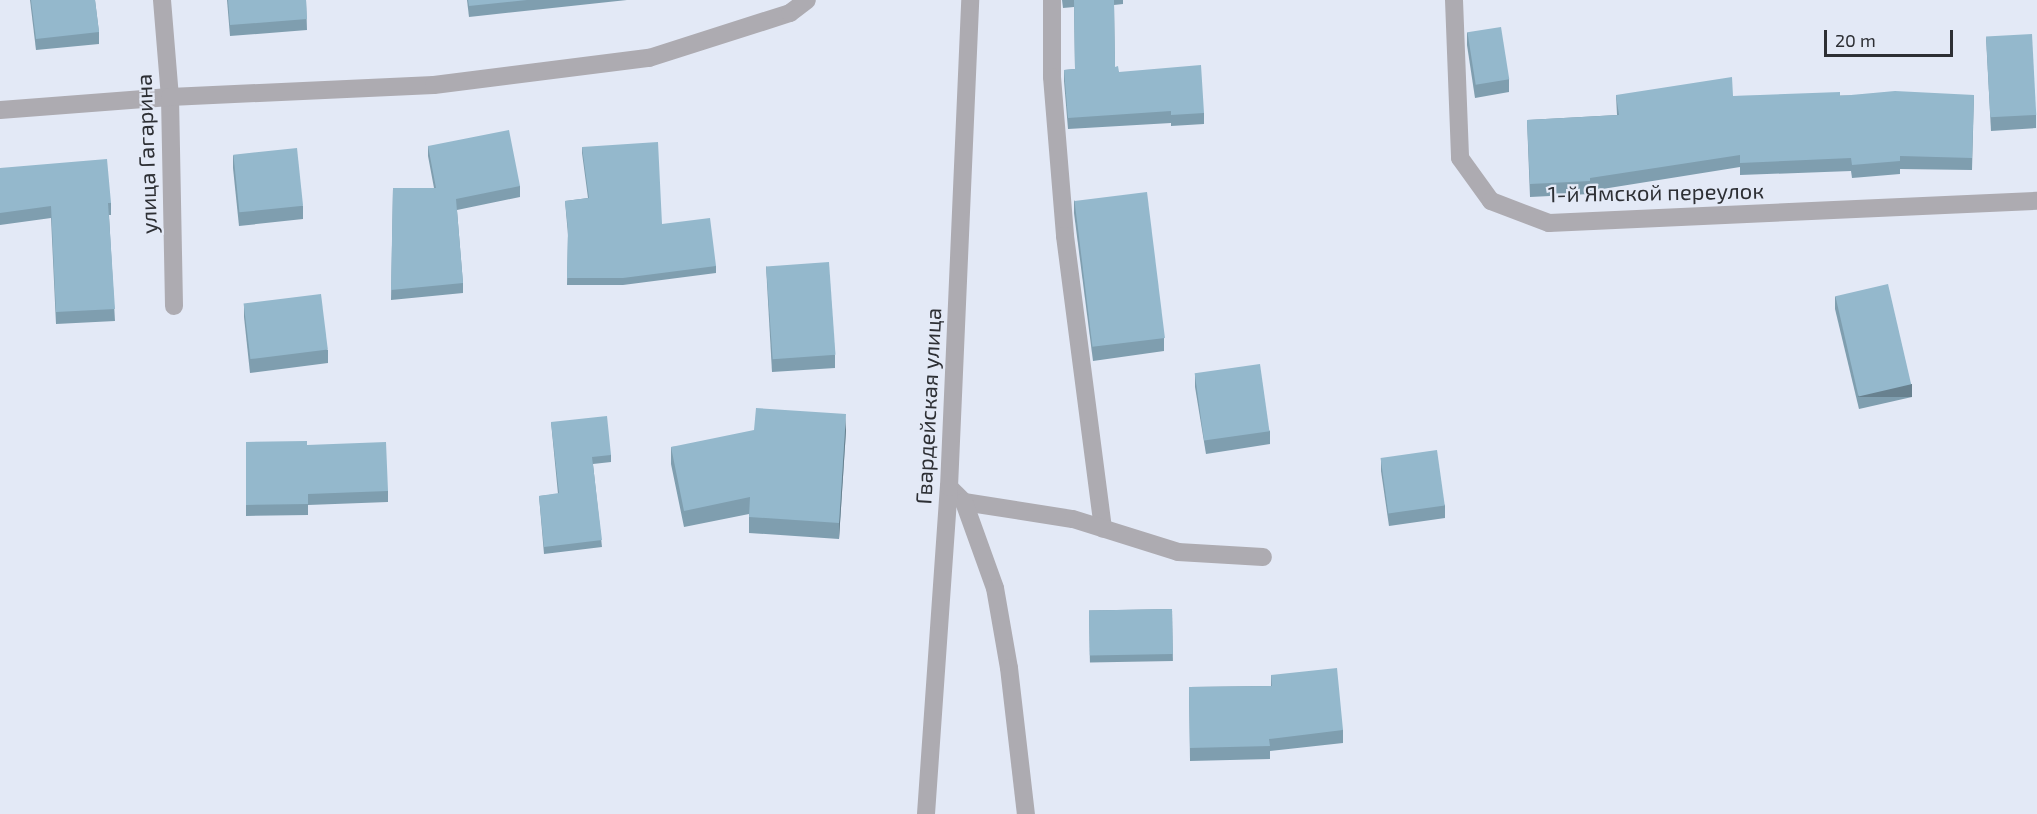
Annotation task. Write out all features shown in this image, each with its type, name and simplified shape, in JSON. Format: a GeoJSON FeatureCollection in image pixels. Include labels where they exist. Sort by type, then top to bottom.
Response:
{"type":"FeatureCollection","features":[{"type":"Feature","properties":{"kind":"street","name":"улица Гагарина"},"geometry":{"type":"LineString","coordinates":[[162,0],[170,97],[174,306]]}},
{"type":"Feature","properties":{"kind":"street"},"geometry":{"type":"LineString","coordinates":[[0,110],[170,97],[434,85],[649,58],[790,13],[807,0]]}},
{"type":"Feature","properties":{"kind":"street","name":"Гвардейская улица"},"geometry":{"type":"LineString","coordinates":[[926,814],[949,487],[970,0]]}},
{"type":"Feature","properties":{"kind":"street"},"geometry":{"type":"LineString","coordinates":[[1052,0],[1052,77],[1064,225],[1074,321],[1103,529]]}},
{"type":"Feature","properties":{"kind":"street","name":"1-й Ямской переулок"},"geometry":{"type":"LineString","coordinates":[[1454,0],[1460,158],[1491,201],[1549,223],[2037,201]]}},
{"type":"Feature","properties":{"kind":"street"},"geometry":{"type":"LineString","coordinates":[[949,487],[964,502],[995,588],[1009,668],[1026,814]]}},
{"type":"Feature","properties":{"kind":"street"},"geometry":{"type":"LineString","coordinates":[[964,502],[1073,519],[1178,552],[1263,557]]}},
{"type":"Feature","properties":{"kind":"building"},"geometry":{"type":"Polygon","coordinates":[[[31,0],[95,0],[99,32],[36,39],[31,0]]]}},
{"type":"Feature","properties":{"kind":"building"},"geometry":{"type":"Polygon","coordinates":[[[228,0],[306,0],[307,19],[230,25],[228,0]]]}},
{"type":"Feature","properties":{"kind":"building"},"geometry":{"type":"Polygon","coordinates":[[[468,0],[527,0],[469,6],[468,0]]]}},
{"type":"Feature","properties":{"kind":"building"},"geometry":{"type":"Polygon","coordinates":[[[1074,0],[1114,0],[1115,67],[1118,66],[1119,72],[1201,65],[1204,113],[1171,115],[1171,111],[1068,118],[1064,70],[1075,69],[1074,0]]]}},
{"type":"Feature","properties":{"kind":"building"},"geometry":{"type":"Polygon","coordinates":[[[1501,27],[1509,79],[1476,85],[1467,32],[1501,27]]]}},
{"type":"Feature","properties":{"kind":"building"},"geometry":{"type":"Polygon","coordinates":[[[2032,34],[2036,115],[1990,117],[1986,36],[2032,34]]]}},
{"type":"Feature","properties":{"kind":"building"},"geometry":{"type":"Polygon","coordinates":[[[1732,77],[1733,96],[1840,92],[1840,96],[1895,91],[1974,95],[1972,158],[1900,156],[1900,161],[1852,165],[1851,158],[1740,163],[1740,155],[1590,178],[1590,181],[1530,184],[1527,120],[1619,115],[1616,95],[1732,77]]]}},
{"type":"Feature","properties":{"kind":"building"},"geometry":{"type":"Polygon","coordinates":[[[509,130],[520,186],[456,199],[463,283],[391,290],[393,188],[436,188],[428,146],[509,130]]]}},
{"type":"Feature","properties":{"kind":"building"},"geometry":{"type":"Polygon","coordinates":[[[658,142],[662,224],[710,218],[716,266],[623,278],[567,278],[568,229],[565,201],[589,198],[582,147],[658,142]]]}},
{"type":"Feature","properties":{"kind":"building"},"geometry":{"type":"Polygon","coordinates":[[[297,148],[303,206],[239,212],[233,155],[297,148]]]}},
{"type":"Feature","properties":{"kind":"building"},"geometry":{"type":"Polygon","coordinates":[[[107,159],[115,309],[56,312],[51,206],[0,213],[0,168],[107,159]]]}},
{"type":"Feature","properties":{"kind":"building"},"geometry":{"type":"Polygon","coordinates":[[[1147,192],[1165,338],[1092,347],[1075,201],[1147,192]]]}},
{"type":"Feature","properties":{"kind":"building"},"geometry":{"type":"Polygon","coordinates":[[[829,262],[835,355],[773,359],[766,266],[829,262]]]}},
{"type":"Feature","properties":{"kind":"building"},"geometry":{"type":"Polygon","coordinates":[[[1888,284],[1911,384],[1859,397],[1835,296],[1888,284]]]}},
{"type":"Feature","properties":{"kind":"building"},"geometry":{"type":"Polygon","coordinates":[[[321,294],[328,350],[250,359],[244,304],[321,294]]]}},
{"type":"Feature","properties":{"kind":"building"},"geometry":{"type":"Polygon","coordinates":[[[1260,364],[1269,431],[1204,441],[1195,373],[1260,364]]]}},
{"type":"Feature","properties":{"kind":"building"},"geometry":{"type":"Polygon","coordinates":[[[756,408],[846,414],[839,523],[749,517],[750,497],[684,511],[671,447],[754,430],[756,408]]]}},
{"type":"Feature","properties":{"kind":"building"},"geometry":{"type":"Polygon","coordinates":[[[607,416],[611,455],[592,457],[602,540],[544,547],[539,496],[559,493],[551,422],[607,416]]]}},
{"type":"Feature","properties":{"kind":"building"},"geometry":{"type":"Polygon","coordinates":[[[307,441],[307,445],[386,442],[388,491],[308,494],[308,504],[246,505],[246,442],[307,441]]]}},
{"type":"Feature","properties":{"kind":"building"},"geometry":{"type":"Polygon","coordinates":[[[1437,450],[1445,505],[1388,513],[1381,458],[1437,450]]]}},
{"type":"Feature","properties":{"kind":"building"},"geometry":{"type":"Polygon","coordinates":[[[1172,609],[1173,654],[1090,655],[1089,610],[1172,609]]]}},
{"type":"Feature","properties":{"kind":"building"},"geometry":{"type":"Polygon","coordinates":[[[1337,668],[1343,730],[1269,739],[1270,746],[1190,748],[1189,687],[1272,686],[1271,675],[1337,668]]]}}]}
